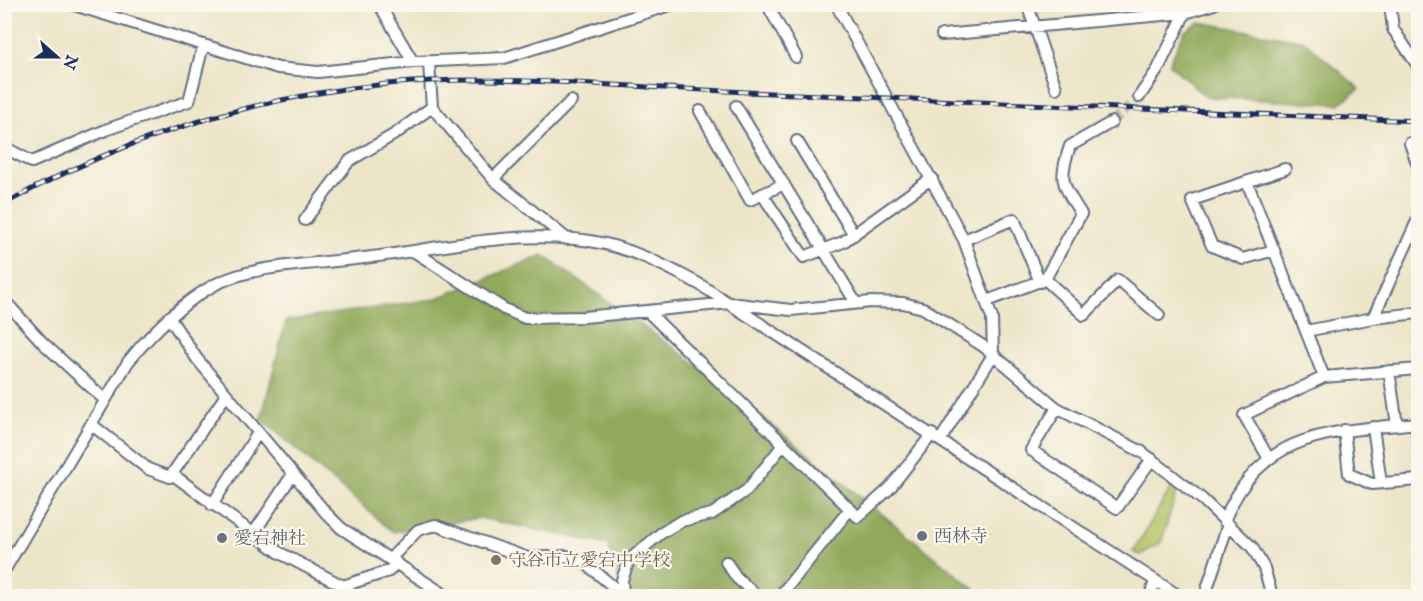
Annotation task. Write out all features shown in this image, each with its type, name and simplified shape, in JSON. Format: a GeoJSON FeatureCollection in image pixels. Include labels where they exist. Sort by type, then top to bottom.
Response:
{"type":"FeatureCollection","features":[{"type":"Feature","properties":{"kind":"street"},"geometry":{"type":"LineString","coordinates":[[71,4],[278,68],[318,72],[413,62],[504,58],[673,4]]}},
{"type":"Feature","properties":{"kind":"street"},"geometry":{"type":"LineString","coordinates":[[379,4],[413,62]]}},
{"type":"Feature","properties":{"kind":"street"},"geometry":{"type":"LineString","coordinates":[[767,4],[796,57]]}},
{"type":"Feature","properties":{"kind":"street"},"geometry":{"type":"LineString","coordinates":[[647,311],[858,517],[890,488],[937,437],[993,355],[994,335],[987,301],[964,240],[836,4]]}},
{"type":"Feature","properties":{"kind":"street"},"geometry":{"type":"LineString","coordinates":[[1027,4],[1056,88]]}},
{"type":"Feature","properties":{"kind":"street"},"geometry":{"type":"LineString","coordinates":[[942,35],[1185,13],[1214,4]]}},
{"type":"Feature","properties":{"kind":"street"},"geometry":{"type":"LineString","coordinates":[[1390,4],[1392,29],[1414,51],[1419,66]]}},
{"type":"Feature","properties":{"kind":"street"},"geometry":{"type":"LineString","coordinates":[[1139,97],[1158,69],[1185,13]]}},
{"type":"Feature","properties":{"kind":"street"},"geometry":{"type":"LineString","coordinates":[[4,147],[32,162],[108,129],[189,101],[203,46]]}},
{"type":"Feature","properties":{"kind":"street"},"geometry":{"type":"LineString","coordinates":[[429,63],[432,107],[493,178],[567,239]]}},
{"type":"Feature","properties":{"kind":"street"},"geometry":{"type":"LineString","coordinates":[[493,178],[571,101]]}},
{"type":"Feature","properties":{"kind":"street"},"geometry":{"type":"LineString","coordinates":[[736,106],[856,303]]}},
{"type":"Feature","properties":{"kind":"street"},"geometry":{"type":"LineString","coordinates":[[305,220],[349,161],[395,134],[432,107]]}},
{"type":"Feature","properties":{"kind":"street"},"geometry":{"type":"LineString","coordinates":[[700,111],[750,200],[784,184]]}},
{"type":"Feature","properties":{"kind":"street"},"geometry":{"type":"LineString","coordinates":[[987,301],[1043,280],[1081,214],[1064,186],[1061,172],[1070,146],[1112,122]]}},
{"type":"Feature","properties":{"kind":"street"},"geometry":{"type":"LineString","coordinates":[[797,141],[854,235]]}},
{"type":"Feature","properties":{"kind":"street"},"geometry":{"type":"LineString","coordinates":[[1410,143],[1419,166]]}},
{"type":"Feature","properties":{"kind":"street"},"geometry":{"type":"LineString","coordinates":[[1274,250],[1243,259],[1212,246],[1192,200],[1285,169]]}},
{"type":"Feature","properties":{"kind":"street"},"geometry":{"type":"LineString","coordinates":[[762,195],[804,257],[854,235],[932,178]]}},
{"type":"Feature","properties":{"kind":"street"},"geometry":{"type":"LineString","coordinates":[[1247,182],[1324,378]]}},
{"type":"Feature","properties":{"kind":"street"},"geometry":{"type":"LineString","coordinates":[[964,240],[1014,219],[1043,280],[1084,315],[1118,280],[1159,315]]}},
{"type":"Feature","properties":{"kind":"street"},"geometry":{"type":"LineString","coordinates":[[1373,318],[1419,219]]}},
{"type":"Feature","properties":{"kind":"street"},"geometry":{"type":"LineString","coordinates":[[4,571],[128,362],[149,335],[169,317],[208,289],[230,279],[276,269],[507,239],[567,239],[590,241],[644,256],[691,279],[937,437],[1179,597]]}},
{"type":"Feature","properties":{"kind":"street"},"geometry":{"type":"LineString","coordinates":[[416,252],[504,309],[525,318],[543,320],[730,303],[791,310],[856,303],[903,303],[923,308],[993,355],[1057,408],[1152,459],[1226,522],[1257,555],[1272,597]]}},
{"type":"Feature","properties":{"kind":"street"},"geometry":{"type":"LineString","coordinates":[[4,300],[42,343],[105,400]]}},
{"type":"Feature","properties":{"kind":"street"},"geometry":{"type":"LineString","coordinates":[[1306,332],[1373,318],[1419,313]]}},
{"type":"Feature","properties":{"kind":"street"},"geometry":{"type":"LineString","coordinates":[[169,317],[197,360],[341,528],[442,593]]}},
{"type":"Feature","properties":{"kind":"street"},"geometry":{"type":"LineString","coordinates":[[1269,459],[1244,415],[1324,378],[1419,369]]}},
{"type":"Feature","properties":{"kind":"street"},"geometry":{"type":"LineString","coordinates":[[1389,371],[1397,425]]}},
{"type":"Feature","properties":{"kind":"street"},"geometry":{"type":"LineString","coordinates":[[91,424],[148,469],[170,477],[226,395]]}},
{"type":"Feature","properties":{"kind":"street"},"geometry":{"type":"LineString","coordinates":[[1057,408],[1031,450],[1117,508],[1152,459]]}},
{"type":"Feature","properties":{"kind":"street"},"geometry":{"type":"LineString","coordinates":[[1207,589],[1235,495],[1245,480],[1269,459],[1294,444],[1344,430],[1418,423],[1419,443]]}},
{"type":"Feature","properties":{"kind":"street"},"geometry":{"type":"LineString","coordinates":[[1374,427],[1381,483]]}},
{"type":"Feature","properties":{"kind":"street"},"geometry":{"type":"LineString","coordinates":[[1344,430],[1349,474],[1372,484],[1401,479],[1419,480]]}},
{"type":"Feature","properties":{"kind":"street"},"geometry":{"type":"LineString","coordinates":[[212,505],[258,433]]}},
{"type":"Feature","properties":{"kind":"street"},"geometry":{"type":"LineString","coordinates":[[623,595],[622,580],[629,560],[674,525],[712,514],[747,490],[783,445]]}},
{"type":"Feature","properties":{"kind":"street"},"geometry":{"type":"LineString","coordinates":[[172,474],[280,553],[343,586]]}},
{"type":"Feature","properties":{"kind":"street"},"geometry":{"type":"LineString","coordinates":[[252,534],[293,474]]}},
{"type":"Feature","properties":{"kind":"street"},"geometry":{"type":"LineString","coordinates":[[780,597],[850,509]]}},
{"type":"Feature","properties":{"kind":"street"},"geometry":{"type":"LineString","coordinates":[[337,597],[343,586],[389,571],[393,561],[418,530],[435,525],[528,558],[567,556],[585,563],[623,595]]}},
{"type":"Feature","properties":{"kind":"street"},"geometry":{"type":"LineString","coordinates":[[726,562],[737,578],[757,597]]}},
{"type":"Feature","properties":{"kind":"street"},"geometry":{"type":"LineString","coordinates":[[1150,597],[1155,581]]}},
{"type":"Feature","properties":{"kind":"green space"},"geometry":{"type":"Polygon","coordinates":[[[1199,22],[1304,41],[1360,89],[1339,104],[1206,97],[1169,64],[1184,32],[1199,22]]]}},
{"type":"Feature","properties":{"kind":"green space"},"geometry":{"type":"Polygon","coordinates":[[[543,255],[699,366],[983,596],[623,596],[608,545],[480,518],[393,532],[261,419],[286,321],[435,299],[543,255]]]}},
{"type":"Feature","properties":{"kind":"green space"},"geometry":{"type":"Polygon","coordinates":[[[1174,483],[1178,487],[1161,543],[1140,555],[1133,552],[1174,483]]]}},
{"type":"Feature","properties":{"kind":"tunnel"},"geometry":{"type":"LineString","coordinates":[[1112,122],[1139,97]]}},
{"type":"Feature","properties":{"kind":"railway"},"geometry":{"type":"LineString","coordinates":[[4,204],[49,180],[142,140],[238,110],[337,90],[452,80],[550,82],[1418,121]]}},
{"type":"Feature","properties":{"kind":"place","name":"西林寺"},"geometry":{"type":"Point","coordinates":[922,536]}},
{"type":"Feature","properties":{"kind":"place","name":"愛宕神社"},"geometry":{"type":"Point","coordinates":[222,538]}},
{"type":"Feature","properties":{"kind":"place","name":"守谷市立愛宕中学校"},"geometry":{"type":"Point","coordinates":[496,560]}}]}
